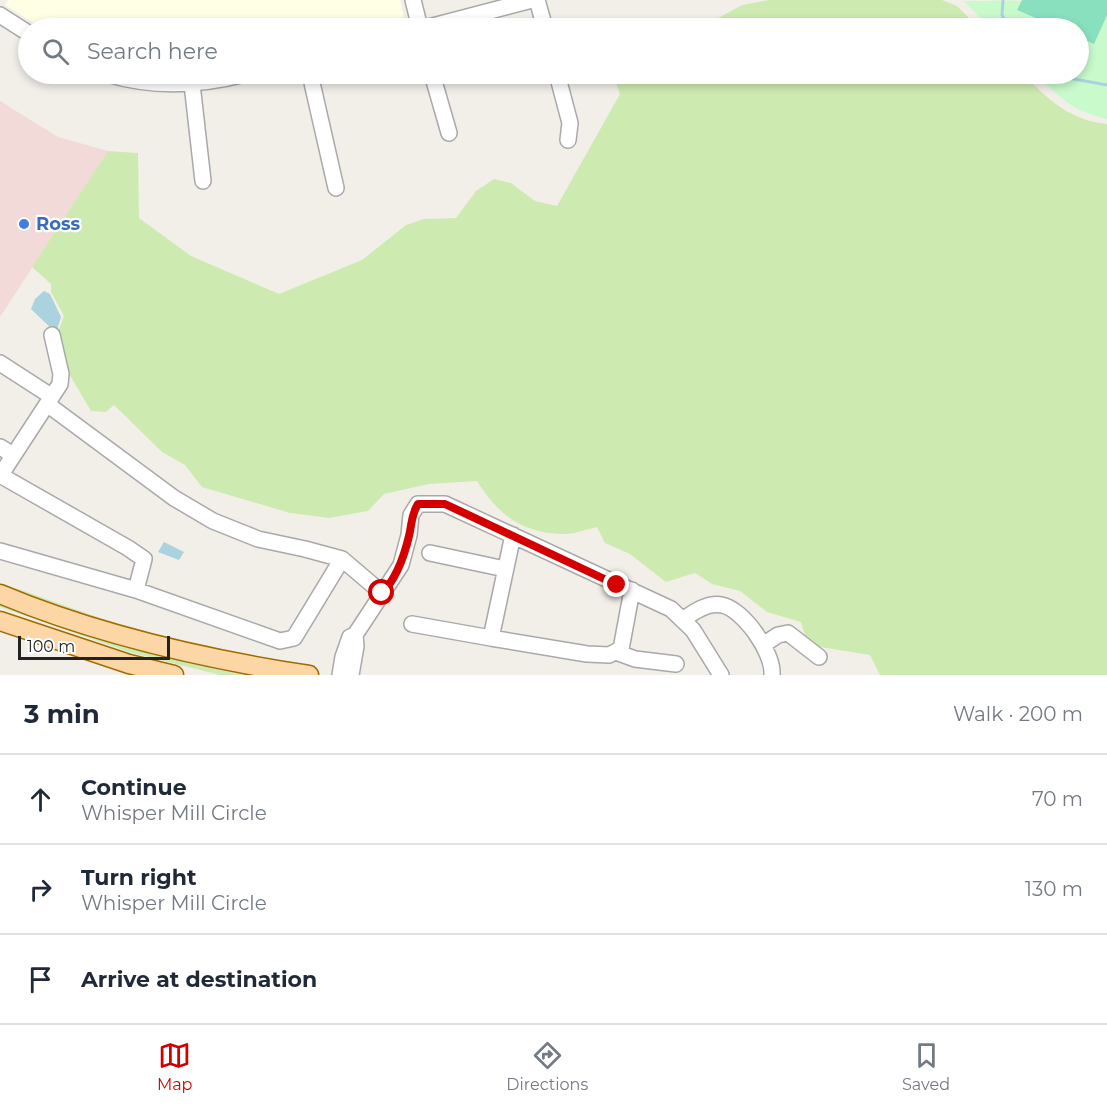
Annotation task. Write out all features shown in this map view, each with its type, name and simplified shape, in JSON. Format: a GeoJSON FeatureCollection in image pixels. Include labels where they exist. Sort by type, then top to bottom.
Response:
{"type":"FeatureCollection","features":[{"type":"Feature","properties":{"kind":"main road"},"geometry":{"type":"LineString","coordinates":[[0,594],[136,640],[231,663],[309,675]]}},
{"type":"Feature","properties":{"kind":"main road"},"geometry":{"type":"LineString","coordinates":[[0,621],[129,664],[174,675]]}},
{"type":"Feature","properties":{"kind":"street"},"geometry":{"type":"LineString","coordinates":[[413,0],[418,18]]}},
{"type":"Feature","properties":{"kind":"street"},"geometry":{"type":"LineString","coordinates":[[463,18],[532,0]]}},
{"type":"Feature","properties":{"kind":"street"},"geometry":{"type":"LineString","coordinates":[[537,0],[542,18]]}},
{"type":"Feature","properties":{"kind":"street"},"geometry":{"type":"LineString","coordinates":[[0,15],[18,27]]}},
{"type":"Feature","properties":{"kind":"street"},"geometry":{"type":"LineString","coordinates":[[192,84],[203,180]]}},
{"type":"Feature","properties":{"kind":"street"},"geometry":{"type":"LineString","coordinates":[[312,84],[336,188]]}},
{"type":"Feature","properties":{"kind":"street"},"geometry":{"type":"LineString","coordinates":[[435,84],[449,133]]}},
{"type":"Feature","properties":{"kind":"street"},"geometry":{"type":"LineString","coordinates":[[560,84],[570,123],[568,140]]}},
{"type":"Feature","properties":{"kind":"street"},"geometry":{"type":"LineString","coordinates":[[52,335],[61,374],[53,395],[7,451],[0,475],[128,548],[144,560],[136,590]]}},
{"type":"Feature","properties":{"kind":"street"},"geometry":{"type":"LineString","coordinates":[[0,363],[53,395],[174,498],[213,521],[258,538],[342,559],[382,593]]}},
{"type":"Feature","properties":{"kind":"street"},"geometry":{"type":"LineString","coordinates":[[340,675],[345,647],[401,565],[409,535],[411,515],[418,504],[445,504],[670,609],[693,630],[715,670]]}},
{"type":"Feature","properties":{"kind":"street"},"geometry":{"type":"LineString","coordinates":[[491,639],[513,535]]}},
{"type":"Feature","properties":{"kind":"street"},"geometry":{"type":"LineString","coordinates":[[0,553],[136,590],[280,641],[294,639],[342,559]]}},
{"type":"Feature","properties":{"kind":"street"},"geometry":{"type":"LineString","coordinates":[[430,553],[505,569]]}},
{"type":"Feature","properties":{"kind":"street"},"geometry":{"type":"LineString","coordinates":[[412,624],[586,654],[609,655],[621,649],[632,590]]}},
{"type":"Feature","properties":{"kind":"street"},"geometry":{"type":"LineString","coordinates":[[683,620],[696,610],[720,604],[734,609],[763,645],[772,668],[772,675]]}},
{"type":"Feature","properties":{"kind":"street"},"geometry":{"type":"LineString","coordinates":[[763,645],[778,635],[788,633],[819,657]]}},
{"type":"Feature","properties":{"kind":"street"},"geometry":{"type":"LineString","coordinates":[[351,675],[356,646],[355,635]]}},
{"type":"Feature","properties":{"kind":"street"},"geometry":{"type":"LineString","coordinates":[[616,652],[635,659],[676,664]]}},
{"type":"Feature","properties":{"kind":"shaded area"},"geometry":{"type":"Polygon","coordinates":[[[8,0],[400,0],[404,17],[26,18],[5,5],[8,0]]]}},
{"type":"Feature","properties":{"kind":"shaded area"},"geometry":{"type":"Polygon","coordinates":[[[0,101],[58,137],[108,151],[0,317],[0,101]]]}},
{"type":"Feature","properties":{"kind":"green space"},"geometry":{"type":"Polygon","coordinates":[[[769,0],[942,0],[957,6],[969,18],[718,18],[742,5],[769,0]]]}},
{"type":"Feature","properties":{"kind":"green space"},"geometry":{"type":"Polygon","coordinates":[[[1022,0],[1107,0],[1107,15],[1094,44],[1089,42],[1089,18],[1036,18],[1017,10],[1022,0]]]}},
{"type":"Feature","properties":{"kind":"green space"},"geometry":{"type":"Polygon","coordinates":[[[1107,0],[1107,119],[1075,107],[1046,84],[1089,84],[1089,18],[980,18],[964,1],[1107,0]]]}},
{"type":"Feature","properties":{"kind":"green space"},"geometry":{"type":"Polygon","coordinates":[[[616,84],[1034,84],[1060,107],[1071,113],[1094,122],[1107,124],[1107,675],[880,675],[870,655],[808,645],[801,622],[767,612],[740,591],[712,584],[695,573],[666,582],[630,554],[605,543],[597,527],[565,534],[550,533],[524,526],[503,513],[477,481],[429,484],[384,494],[368,511],[329,518],[290,513],[202,487],[185,465],[162,452],[114,405],[106,412],[91,411],[64,365],[58,332],[64,316],[51,292],[51,284],[32,267],[108,151],[138,153],[139,218],[191,256],[279,294],[362,260],[406,225],[424,219],[456,218],[476,191],[494,179],[511,183],[535,201],[557,206],[620,94],[616,84]]]}},
{"type":"Feature","properties":{"kind":"green space"},"geometry":{"type":"Polygon","coordinates":[[[4,584],[100,618],[169,639],[149,633],[90,615],[4,584]]]}},
{"type":"Feature","properties":{"kind":"green space"},"geometry":{"type":"Polygon","coordinates":[[[0,602],[121,644],[244,675],[220,675],[129,652],[0,607],[0,602]]]}},
{"type":"Feature","properties":{"kind":"green space"},"geometry":{"type":"Polygon","coordinates":[[[175,640],[324,670],[281,664],[175,640]]]}},
{"type":"Feature","properties":{"kind":"water"},"geometry":{"type":"Polygon","coordinates":[[[44,291],[50,294],[61,317],[56,333],[31,309],[35,299],[44,291]]]}},
{"type":"Feature","properties":{"kind":"water"},"geometry":{"type":"Polygon","coordinates":[[[164,542],[184,552],[179,560],[158,552],[164,542]]]}},
{"type":"Feature","properties":{"kind":"waterway"},"geometry":{"type":"LineString","coordinates":[[1003,0],[1004,18]]}},
{"type":"Feature","properties":{"kind":"waterway"},"geometry":{"type":"LineString","coordinates":[[1089,82],[1107,85]]}},
{"type":"Feature","properties":{"kind":"place","name":"Ross"},"geometry":{"type":"Point","coordinates":[24,224]}},
{"type":"Feature","properties":{"kind":"route"},"geometry":{"type":"LineString","coordinates":[[382,593],[401,565],[409,535],[411,515],[418,504],[434,503],[445,504],[617,585]]}}]}
